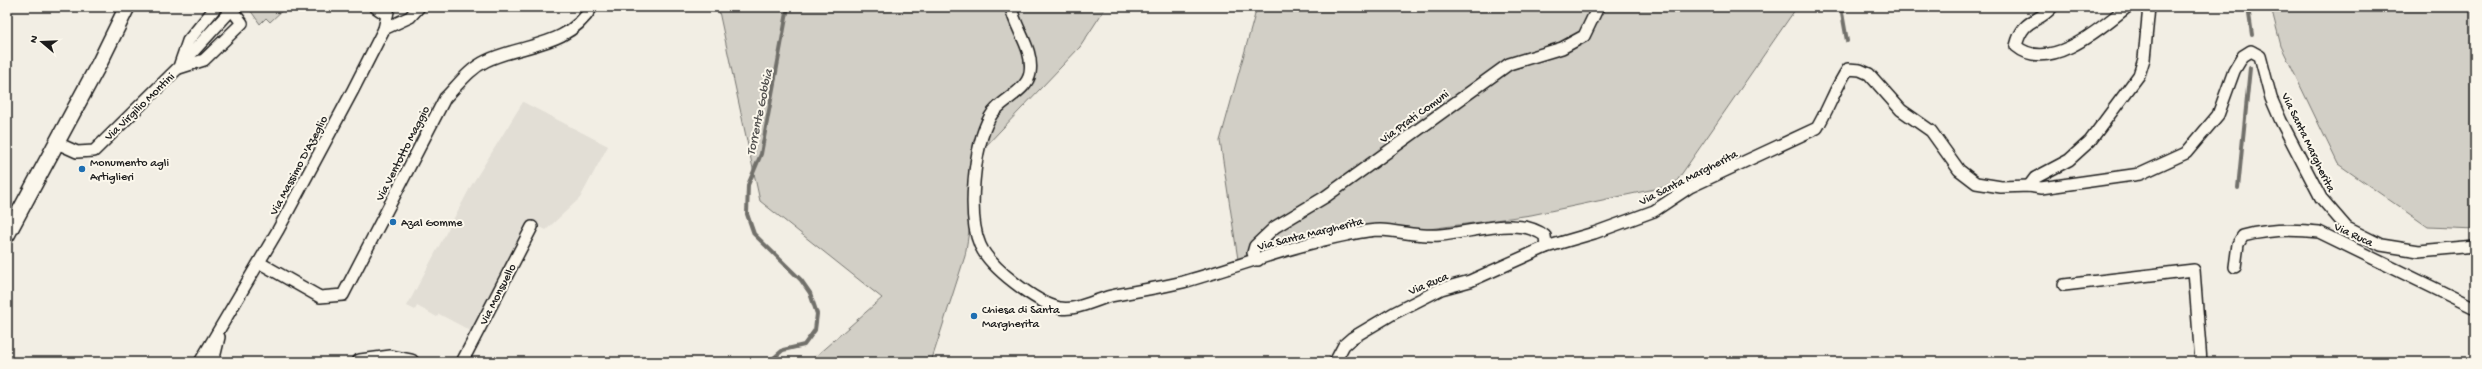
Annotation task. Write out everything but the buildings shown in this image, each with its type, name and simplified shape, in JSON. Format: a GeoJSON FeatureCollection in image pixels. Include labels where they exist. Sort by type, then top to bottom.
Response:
{"type":"FeatureCollection","features":[{"type":"Feature","properties":{"kind":"main road"},"geometry":{"type":"LineString","coordinates":[[9,226],[57,143],[127,7]]}},
{"type":"Feature","properties":{"kind":"main road"},"geometry":{"type":"LineString","coordinates":[[360,362],[391,358],[411,362]]}},
{"type":"Feature","properties":{"kind":"street","name":"Via Virgilio Montini"},"geometry":{"type":"LineString","coordinates":[[178,68],[188,42],[216,7]]}},
{"type":"Feature","properties":{"kind":"street"},"geometry":{"type":"LineString","coordinates":[[375,7],[388,11]]}},
{"type":"Feature","properties":{"kind":"street"},"geometry":{"type":"LineString","coordinates":[[384,29],[410,17],[419,7]]}},
{"type":"Feature","properties":{"kind":"street","name":"Via Ventotto Maggio"},"geometry":{"type":"LineString","coordinates":[[260,263],[320,297],[342,295],[445,98],[468,73],[486,61],[549,41],[575,28],[592,7]]}},
{"type":"Feature","properties":{"kind":"street","name":"Via Santa Margherita"},"geometry":{"type":"LineString","coordinates":[[1011,7],[1013,19],[1028,49],[1030,74],[1022,86],[990,116],[980,147],[975,181],[975,219],[980,245],[992,262],[1041,301],[1062,309],[1087,304],[1108,297],[1181,282],[1344,236],[1378,230],[1438,236],[1488,227],[1525,228],[1537,230],[1546,236],[1546,247],[1594,233],[1654,211],[1690,187],[1817,128],[1829,108],[1837,85],[1848,69],[1860,70],[1869,74],[1901,110],[1931,130],[1959,170],[1976,183],[2001,187],[2029,186],[2041,188],[2140,174],[2186,153],[2218,115],[2234,71],[2243,56],[2251,51],[2260,56],[2272,98],[2281,121],[2321,198],[2347,228],[2381,245],[2419,251],[2475,246]]}},
{"type":"Feature","properties":{"kind":"street","name":"Via Prati Comuni"},"geometry":{"type":"LineString","coordinates":[[1258,260],[1253,253],[1255,246],[1275,228],[1325,197],[1509,64],[1562,48],[1584,36],[1598,7]]}},
{"type":"Feature","properties":{"kind":"street"},"geometry":{"type":"LineString","coordinates":[[2052,7],[2029,22],[2019,35],[2016,46],[2023,52],[2036,55],[2062,52],[2103,26],[2126,7]]}},
{"type":"Feature","properties":{"kind":"street"},"geometry":{"type":"LineString","coordinates":[[2029,186],[2035,178],[2069,160],[2090,141],[2139,75],[2144,58],[2149,7]]}},
{"type":"Feature","properties":{"kind":"street","name":"Via Virgilio Montini"},"geometry":{"type":"LineString","coordinates":[[57,143],[77,152],[94,151],[178,68],[230,8],[242,23],[204,60],[178,68]]}},
{"type":"Feature","properties":{"kind":"street","name":"Via Massimo D'Azeglio"},"geometry":{"type":"LineString","coordinates":[[200,362],[220,332],[260,263],[384,29],[388,11]]}},
{"type":"Feature","properties":{"kind":"street","name":"Via Monsuello"},"geometry":{"type":"LineString","coordinates":[[462,362],[532,227]]}},
{"type":"Feature","properties":{"kind":"street","name":"Via Ruca"},"geometry":{"type":"LineString","coordinates":[[2235,267],[2238,244],[2244,236],[2260,231],[2296,229],[2319,232],[2475,308]]}},
{"type":"Feature","properties":{"kind":"street","name":"Via Ruca"},"geometry":{"type":"LineString","coordinates":[[1335,362],[1344,345],[1352,338],[1394,313],[1441,289],[1470,281],[1546,247]]}},
{"type":"Feature","properties":{"kind":"street"},"geometry":{"type":"LineString","coordinates":[[2064,285],[2194,270],[2201,362]]}},
{"type":"Feature","properties":{"kind":"street","name":"Via Massimo D'Azeglio"},"geometry":{"type":"LineString","coordinates":[[213,362],[220,332]]}},
{"type":"Feature","properties":{"kind":"shaded area"},"geometry":{"type":"Polygon","coordinates":[[[248,7],[286,7],[270,22],[266,18],[260,24],[248,7]]]}},
{"type":"Feature","properties":{"kind":"shaded area"},"geometry":{"type":"Polygon","coordinates":[[[718,7],[1106,7],[1080,47],[982,150],[965,256],[931,362],[809,362],[882,298],[760,201],[718,7]]]}},
{"type":"Feature","properties":{"kind":"shaded area"},"geometry":{"type":"Polygon","coordinates":[[[1257,7],[1797,7],[1674,185],[1531,215],[1342,241],[1239,266],[1220,141],[1257,7]]]}},
{"type":"Feature","properties":{"kind":"shaded area"},"geometry":{"type":"Polygon","coordinates":[[[2271,7],[2475,7],[2475,229],[2428,227],[2338,164],[2281,46],[2271,7]]]}},
{"type":"Feature","properties":{"kind":"shaded area"},"geometry":{"type":"Polygon","coordinates":[[[523,102],[608,146],[580,198],[546,230],[530,222],[471,331],[439,314],[437,317],[417,306],[415,310],[407,306],[471,186],[523,102]]]}},
{"type":"Feature","properties":{"kind":"waterway","name":"Torrente Gobbia"},"geometry":{"type":"LineString","coordinates":[[769,362],[783,350],[804,345],[815,330],[817,314],[810,293],[801,280],[754,234],[747,214],[748,185],[761,154],[788,7]]}},
{"type":"Feature","properties":{"kind":"waterway"},"geometry":{"type":"LineString","coordinates":[[1841,7],[1847,41]]}},
{"type":"Feature","properties":{"kind":"waterway"},"geometry":{"type":"LineString","coordinates":[[2248,7],[2252,35]]}},
{"type":"Feature","properties":{"kind":"waterway"},"geometry":{"type":"LineString","coordinates":[[2238,188],[2250,68]]}},
{"type":"Feature","properties":{"kind":"place","name":"Monumento agli Artiglieri"},"geometry":{"type":"Point","coordinates":[82,169]}},
{"type":"Feature","properties":{"kind":"place","name":"Azal Gomme"},"geometry":{"type":"Point","coordinates":[393,222]}},
{"type":"Feature","properties":{"kind":"place","name":"Chiesa di Santa Margherita"},"geometry":{"type":"Point","coordinates":[974,316]}}]}
